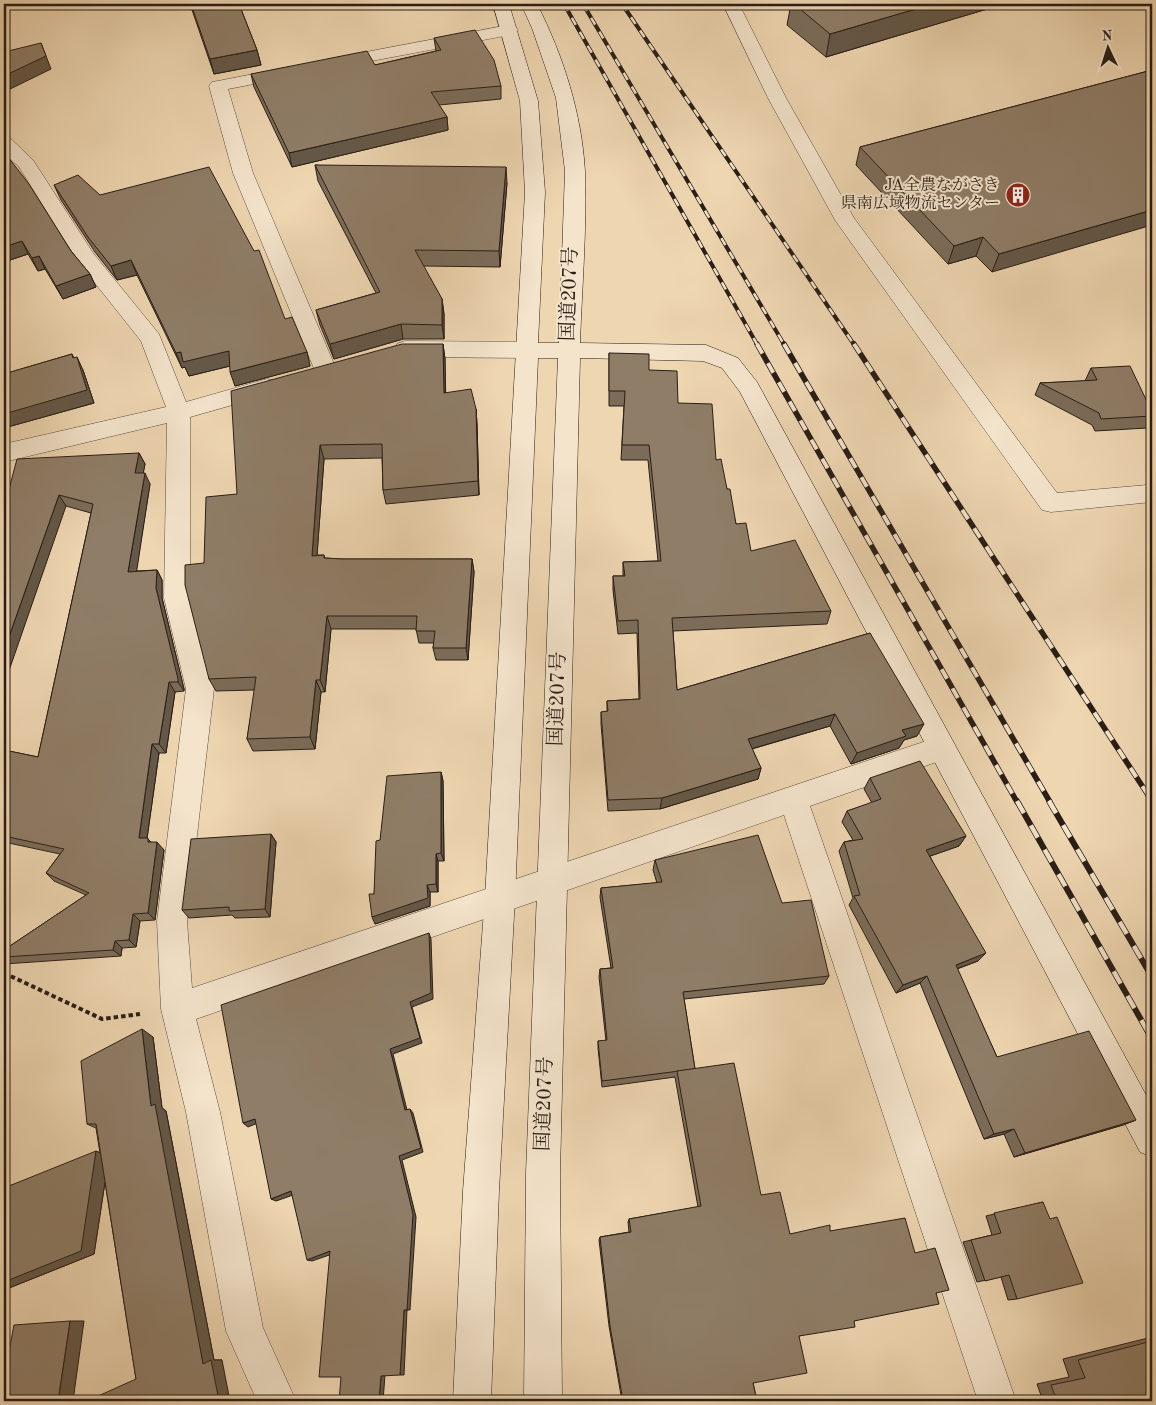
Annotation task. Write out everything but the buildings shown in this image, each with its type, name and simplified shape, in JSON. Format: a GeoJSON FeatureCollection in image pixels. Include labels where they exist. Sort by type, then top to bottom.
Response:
{"type":"FeatureCollection","features":[{"type":"Feature","properties":{"kind":"street"},"geometry":{"type":"LineString","coordinates":[[472,1401],[481,1191],[500,897],[535,192],[529,101],[502,4]]}},
{"type":"Feature","properties":{"kind":"street","name":"国道207号"},"geometry":{"type":"LineString","coordinates":[[529,4],[541,28],[565,98],[575,171],[542,1173],[543,1401]]}},
{"type":"Feature","properties":{"kind":"street"},"geometry":{"type":"LineString","coordinates":[[731,4],[777,98],[845,220],[1051,503],[1147,494]]}},
{"type":"Feature","properties":{"kind":"street"},"geometry":{"type":"LineString","coordinates":[[4,453],[179,412],[317,373],[243,173],[218,86],[509,30]]}},
{"type":"Feature","properties":{"kind":"street"},"geometry":{"type":"LineString","coordinates":[[4,143],[26,164],[86,258],[151,339],[179,412],[176,598],[200,688],[172,921],[177,1009],[203,1112],[245,1331],[277,1401]]}},
{"type":"Feature","properties":{"kind":"street"},"geometry":{"type":"LineString","coordinates":[[387,354],[404,349],[706,353],[730,362],[749,388],[1152,1140]]}},
{"type":"Feature","properties":{"kind":"street"},"geometry":{"type":"LineString","coordinates":[[177,1009],[500,897],[941,748]]}},
{"type":"Feature","properties":{"kind":"street"},"geometry":{"type":"LineString","coordinates":[[793,798],[996,1401]]}},
{"type":"Feature","properties":{"kind":"path"},"geometry":{"type":"LineString","coordinates":[[4,974],[102,1019],[177,1009]]}},
{"type":"Feature","properties":{"kind":"railway"},"geometry":{"type":"LineString","coordinates":[[564,4],[758,346]]}},
{"type":"Feature","properties":{"kind":"railway"},"geometry":{"type":"LineString","coordinates":[[583,4],[785,346]]}},
{"type":"Feature","properties":{"kind":"railway"},"geometry":{"type":"LineString","coordinates":[[622,4],[855,346]]}},
{"type":"Feature","properties":{"kind":"railway"},"geometry":{"type":"LineString","coordinates":[[757,344],[1017,802]]}},
{"type":"Feature","properties":{"kind":"railway"},"geometry":{"type":"LineString","coordinates":[[784,344],[1050,802]]}},
{"type":"Feature","properties":{"kind":"railway"},"geometry":{"type":"LineString","coordinates":[[854,344],[1152,801]]}},
{"type":"Feature","properties":{"kind":"railway"},"geometry":{"type":"LineString","coordinates":[[1017,801],[1152,1039]]}},
{"type":"Feature","properties":{"kind":"railway"},"geometry":{"type":"LineString","coordinates":[[1049,801],[1152,977]]}},
{"type":"Feature","properties":{"kind":"place","name":"JA全農ながさき 県南広域物流センター"},"geometry":{"type":"Point","coordinates":[1018,195]}}]}
